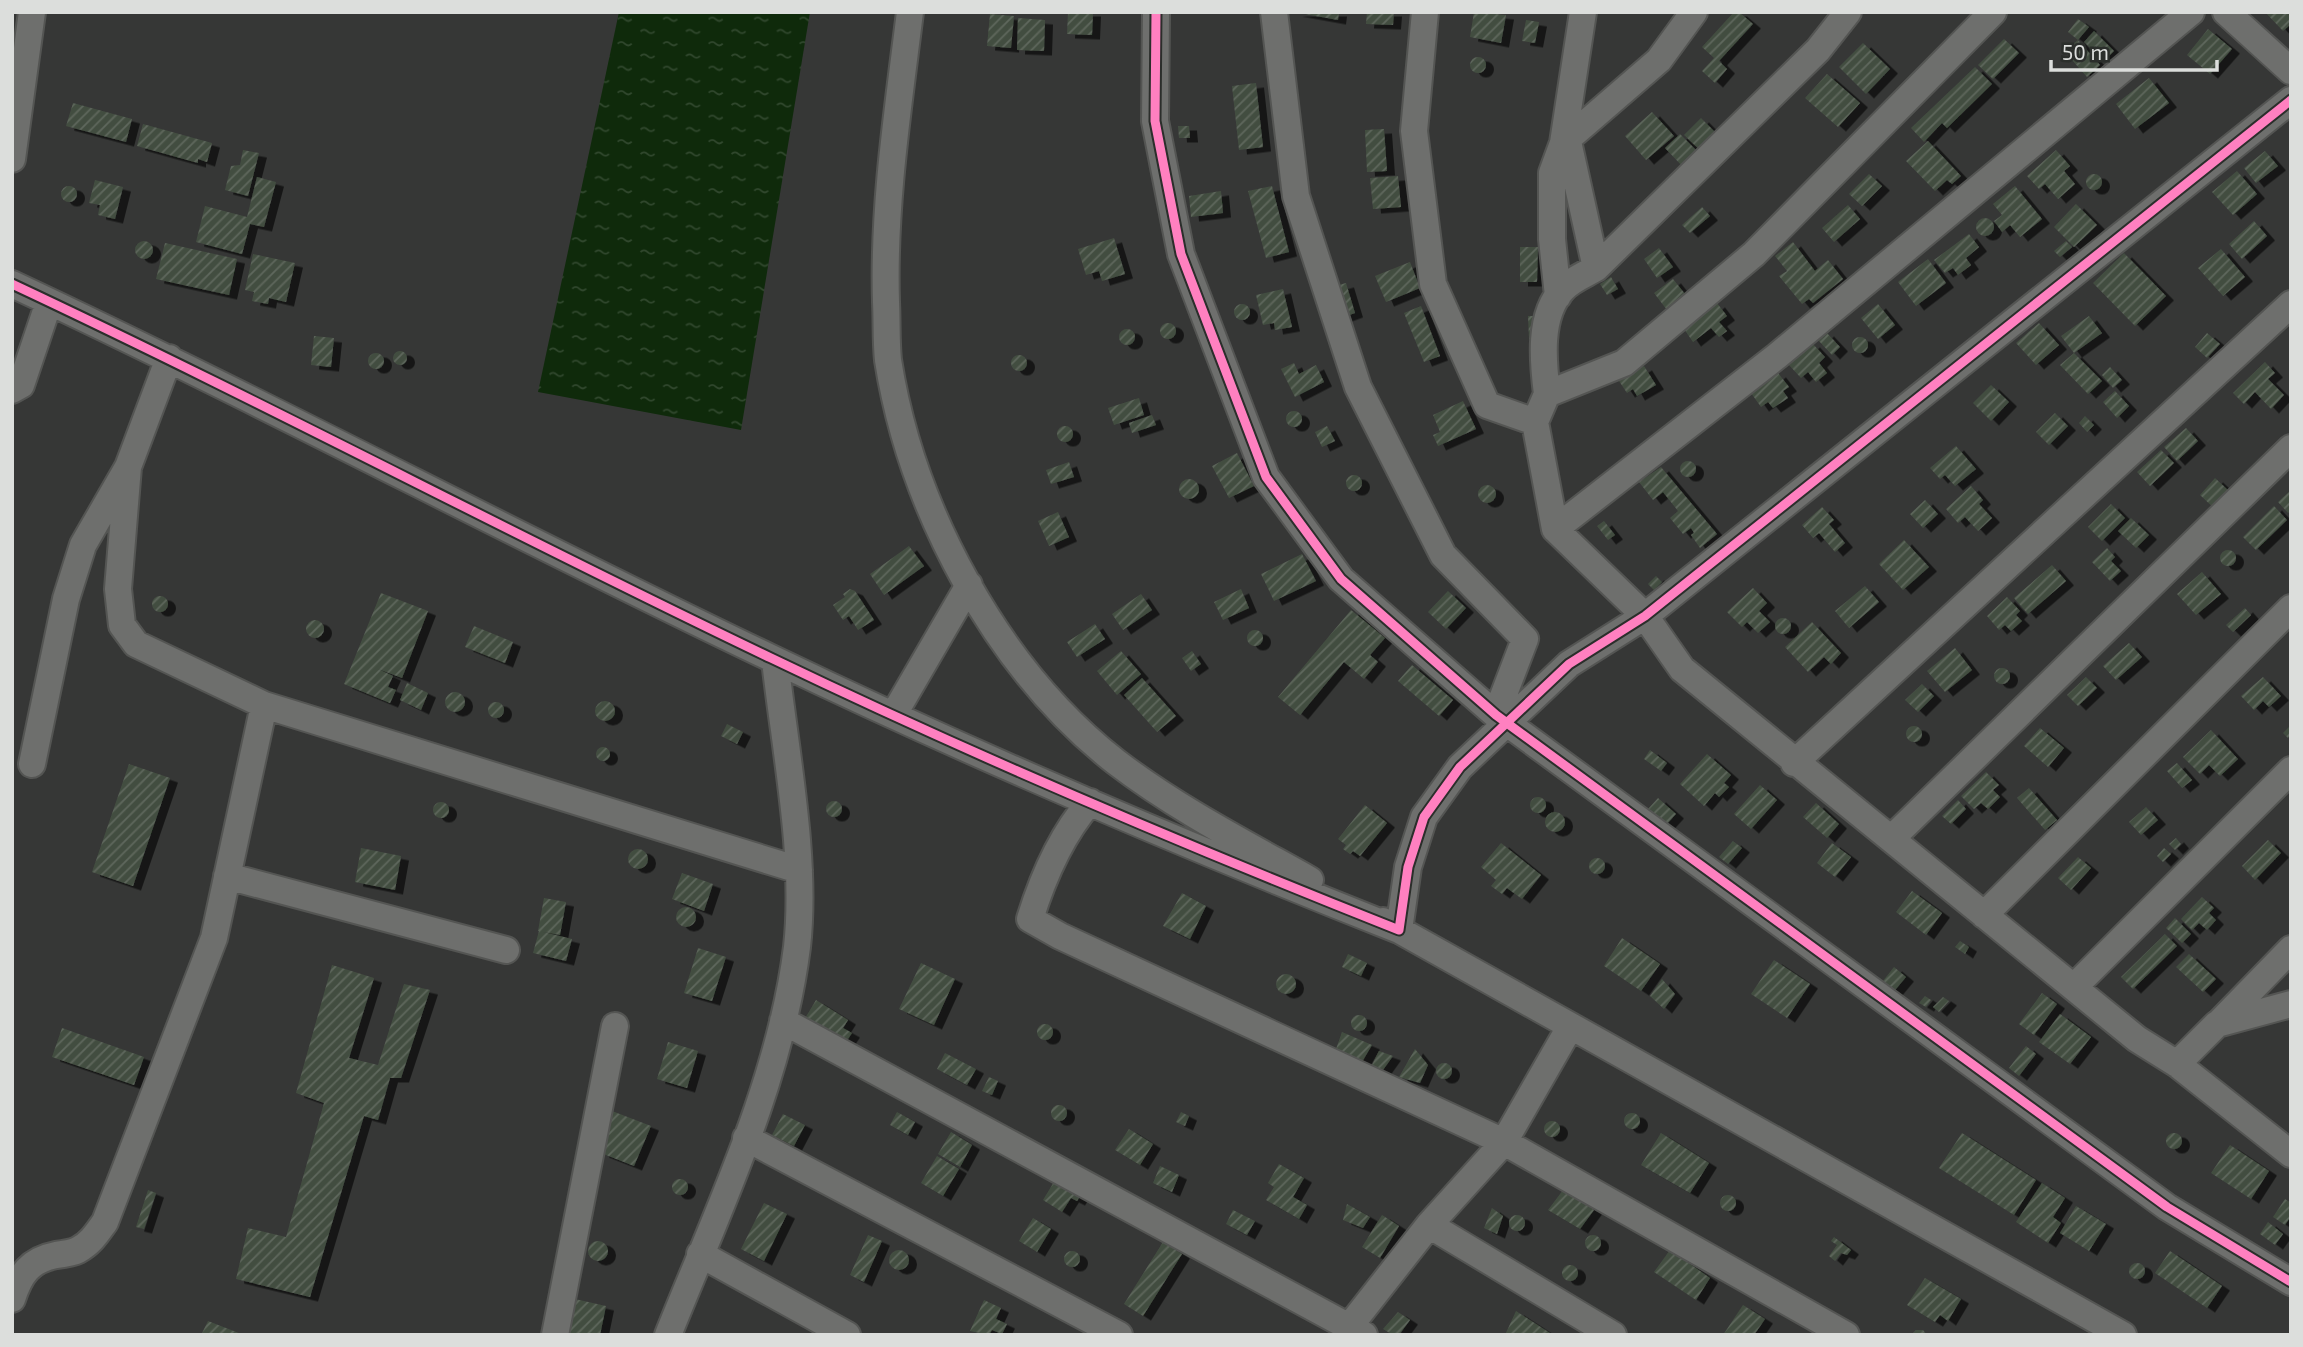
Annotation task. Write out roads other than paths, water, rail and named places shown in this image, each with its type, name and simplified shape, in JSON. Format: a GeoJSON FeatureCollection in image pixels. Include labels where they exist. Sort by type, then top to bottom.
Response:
{"type":"FeatureCollection","features":[{"type":"Feature","properties":{"kind":"street"},"geometry":{"type":"LineString","coordinates":[[12,159],[32,12]]}},
{"type":"Feature","properties":{"kind":"street"},"geometry":{"type":"LineString","coordinates":[[910,12],[890,177],[886,242],[888,359],[910,454],[942,536],[988,618],[1043,692],[1115,761],[1194,814],[2123,1335]]}},
{"type":"Feature","properties":{"kind":"street"},"geometry":{"type":"LineString","coordinates":[[1156,12],[1154,121],[1181,254],[1266,477],[1341,579],[1502,720],[2167,1207],[2291,1282]]}},
{"type":"Feature","properties":{"kind":"street"},"geometry":{"type":"LineString","coordinates":[[1274,12],[1296,196],[1358,387],[1443,555],[1525,639],[1502,720]]}},
{"type":"Feature","properties":{"kind":"street"},"geometry":{"type":"LineString","coordinates":[[1425,12],[1414,131],[1433,284],[1488,405],[1535,422]]}},
{"type":"Feature","properties":{"kind":"street"},"geometry":{"type":"LineString","coordinates":[[1558,296],[1552,239],[1552,173],[1563,143],[1583,12]]}},
{"type":"Feature","properties":{"kind":"street"},"geometry":{"type":"LineString","coordinates":[[1563,143],[1659,60],[1695,12]]}},
{"type":"Feature","properties":{"kind":"street"},"geometry":{"type":"LineString","coordinates":[[1848,12],[1818,50],[1595,268],[1563,289],[1558,296],[1548,322],[1542,358],[1547,394],[1535,422],[1555,529],[1645,616],[1682,669],[1794,763],[2137,1039],[2176,1064],[2291,1154]]}},
{"type":"Feature","properties":{"kind":"street"},"geometry":{"type":"LineString","coordinates":[[1547,394],[1624,363],[1713,290],[1754,254],[1993,12]]}},
{"type":"Feature","properties":{"kind":"street"},"geometry":{"type":"LineString","coordinates":[[1555,529],[1777,356],[2191,12]]}},
{"type":"Feature","properties":{"kind":"street"},"geometry":{"type":"LineString","coordinates":[[2226,12],[2291,71]]}},
{"type":"Feature","properties":{"kind":"street"},"geometry":{"type":"LineString","coordinates":[[1399,930],[1408,867],[1424,817],[1460,767],[1502,720],[1569,664],[1645,616],[2291,100]]}},
{"type":"Feature","properties":{"kind":"street"},"geometry":{"type":"LineString","coordinates":[[1563,143],[1569,146],[1595,268]]}},
{"type":"Feature","properties":{"kind":"street"},"geometry":{"type":"LineString","coordinates":[[12,284],[169,358],[463,508],[775,660],[1192,848],[1399,930]]}},
{"type":"Feature","properties":{"kind":"street"},"geometry":{"type":"LineString","coordinates":[[12,390],[21,385],[49,302]]}},
{"type":"Feature","properties":{"kind":"street"},"geometry":{"type":"LineString","coordinates":[[1794,763],[2291,304]]}},
{"type":"Feature","properties":{"kind":"street"},"geometry":{"type":"LineString","coordinates":[[32,764],[66,599],[83,545],[128,467],[169,358]]}},
{"type":"Feature","properties":{"kind":"street"},"geometry":{"type":"LineString","coordinates":[[1891,839],[2291,448]]}},
{"type":"Feature","properties":{"kind":"street"},"geometry":{"type":"LineString","coordinates":[[128,467],[118,589],[122,625],[136,644],[264,705],[799,870]]}},
{"type":"Feature","properties":{"kind":"street"},"geometry":{"type":"LineString","coordinates":[[894,714],[970,585]]}},
{"type":"Feature","properties":{"kind":"street"},"geometry":{"type":"LineString","coordinates":[[1984,915],[2291,608]]}},
{"type":"Feature","properties":{"kind":"street"},"geometry":{"type":"LineString","coordinates":[[668,1335],[747,1138],[783,1021],[797,945],[799,870],[775,660]]}},
{"type":"Feature","properties":{"kind":"street"},"geometry":{"type":"LineString","coordinates":[[12,1299],[19,1280],[29,1265],[48,1256],[76,1251],[90,1242],[105,1222],[214,938],[264,705]]}},
{"type":"Feature","properties":{"kind":"street"},"geometry":{"type":"LineString","coordinates":[[2074,987],[2291,770]]}},
{"type":"Feature","properties":{"kind":"street"},"geometry":{"type":"LineString","coordinates":[[1090,802],[1070,824],[1038,893],[1030,919],[1060,936],[1504,1142],[1846,1335]]}},
{"type":"Feature","properties":{"kind":"street"},"geometry":{"type":"LineString","coordinates":[[227,876],[506,950]]}},
{"type":"Feature","properties":{"kind":"street"},"geometry":{"type":"LineString","coordinates":[[2176,1064],[2291,949]]}},
{"type":"Feature","properties":{"kind":"street"},"geometry":{"type":"LineString","coordinates":[[2217,1024],[2291,1004]]}},
{"type":"Feature","properties":{"kind":"street"},"geometry":{"type":"LineString","coordinates":[[783,1021],[1357,1331],[1429,1225],[1504,1142],[1570,1027]]}},
{"type":"Feature","properties":{"kind":"street"},"geometry":{"type":"LineString","coordinates":[[555,1335],[615,1026]]}},
{"type":"Feature","properties":{"kind":"street"},"geometry":{"type":"LineString","coordinates":[[747,1138],[1119,1335]]}},
{"type":"Feature","properties":{"kind":"street"},"geometry":{"type":"LineString","coordinates":[[1429,1225],[1613,1335]]}},
{"type":"Feature","properties":{"kind":"street"},"geometry":{"type":"LineString","coordinates":[[700,1254],[847,1335]]}},
{"type":"Feature","properties":{"kind":"water"},"geometry":{"type":"Polygon","coordinates":[[[619,12],[810,12],[741,430],[538,392],[619,12]]]}}]}
